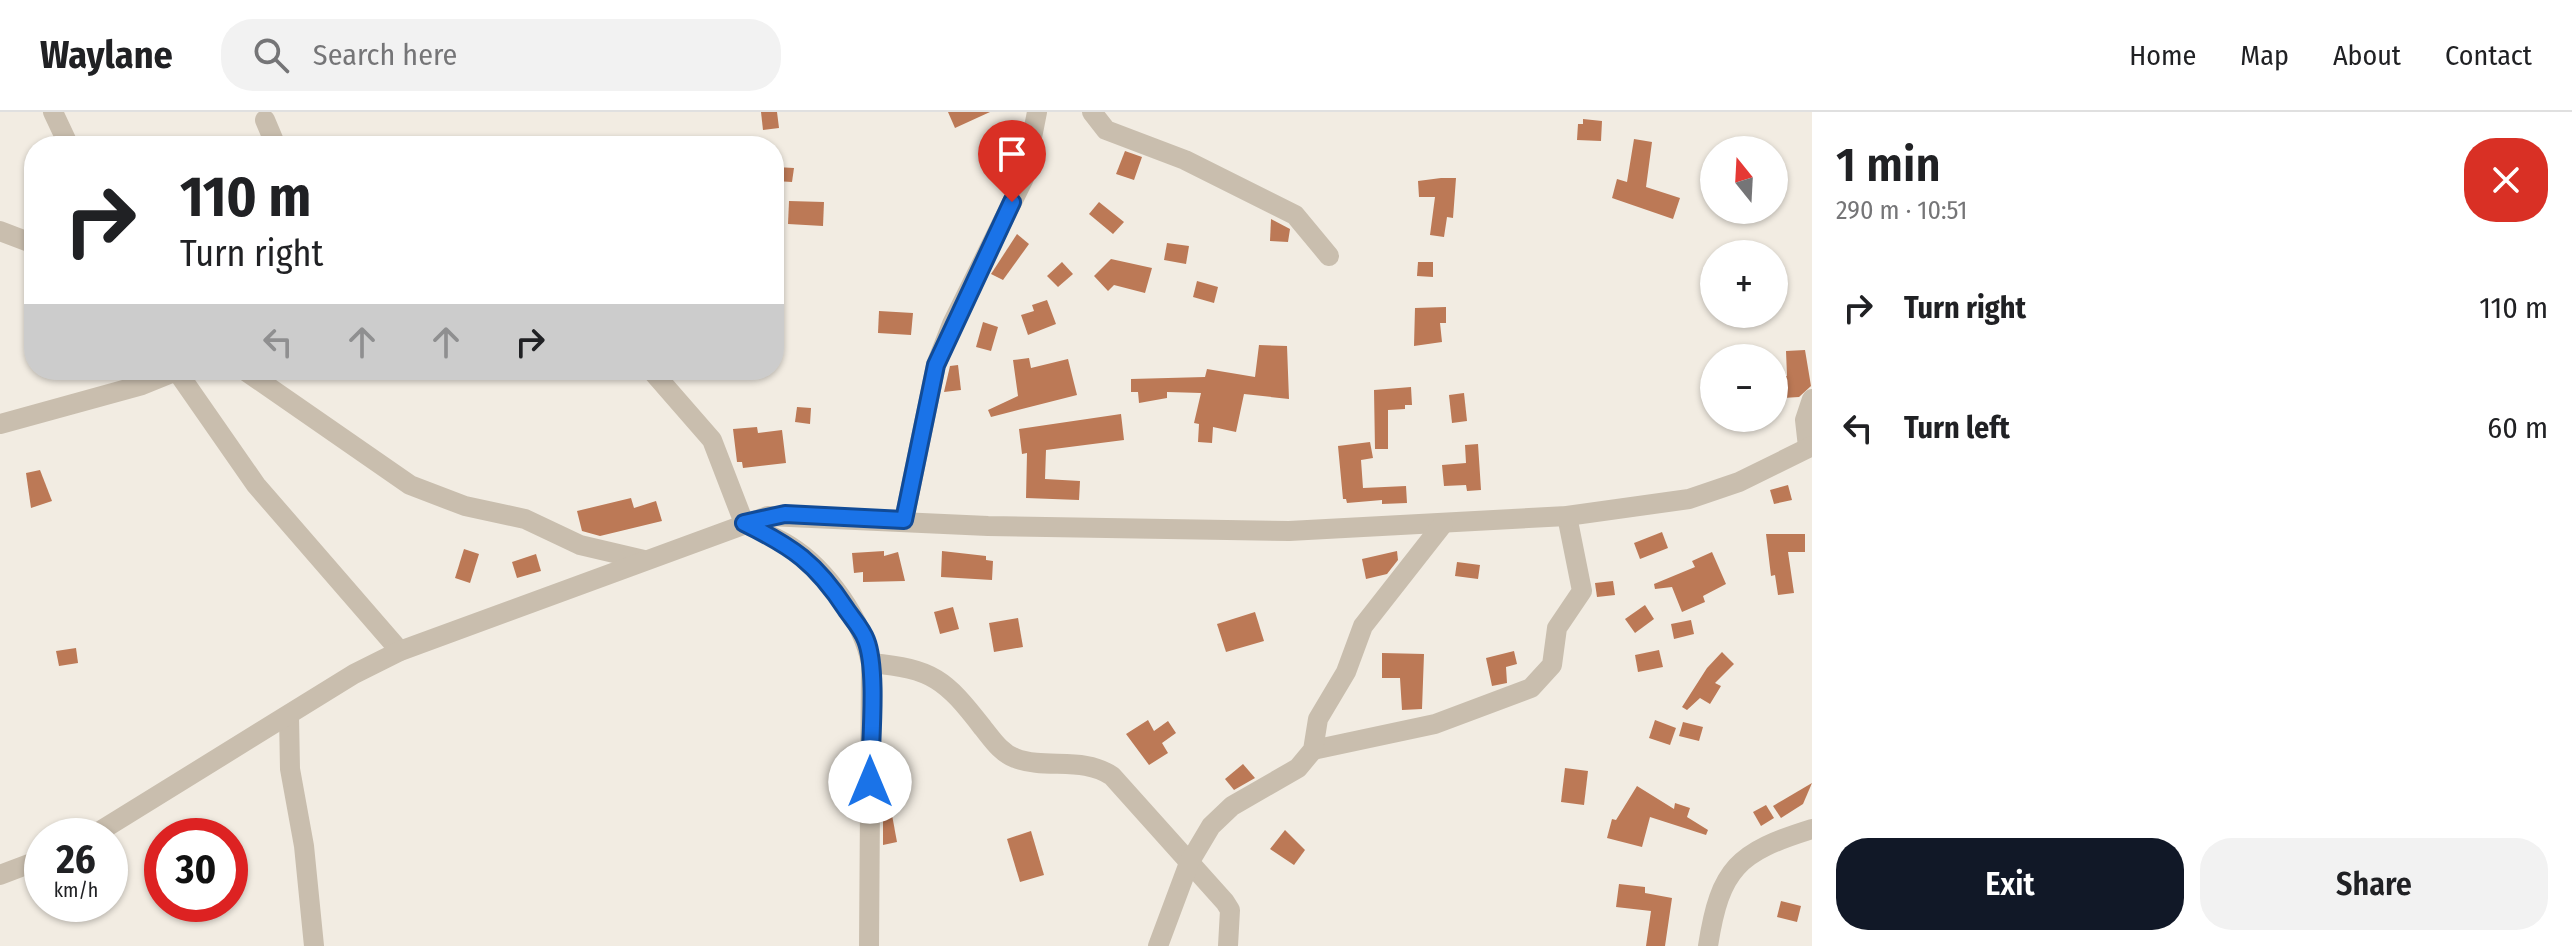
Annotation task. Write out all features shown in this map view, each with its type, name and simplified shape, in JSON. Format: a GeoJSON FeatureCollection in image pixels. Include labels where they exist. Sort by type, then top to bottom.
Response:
{"type":"FeatureCollection","features":[{"type":"Feature","properties":{"kind":"street"},"geometry":{"type":"LineString","coordinates":[[53,112],[64,136]]}},
{"type":"Feature","properties":{"kind":"street"},"geometry":{"type":"LineString","coordinates":[[904,520],[936,365],[952,324],[1024,178],[1037,112]]}},
{"type":"Feature","properties":{"kind":"street"},"geometry":{"type":"LineString","coordinates":[[1092,112],[1106,130],[1185,160],[1295,215],[1329,256]]}},
{"type":"Feature","properties":{"kind":"street"},"geometry":{"type":"LineString","coordinates":[[265,120],[272,136]]}},
{"type":"Feature","properties":{"kind":"street"},"geometry":{"type":"LineString","coordinates":[[0,231],[24,240]]}},
{"type":"Feature","properties":{"kind":"street"},"geometry":{"type":"LineString","coordinates":[[0,424],[148,380]]}},
{"type":"Feature","properties":{"kind":"street"},"geometry":{"type":"LineString","coordinates":[[184,380],[256,485],[400,651]]}},
{"type":"Feature","properties":{"kind":"street"},"geometry":{"type":"LineString","coordinates":[[258,380],[410,485],[465,506],[525,519],[580,545],[644,560]]}},
{"type":"Feature","properties":{"kind":"street"},"geometry":{"type":"LineString","coordinates":[[660,380],[712,440],[744,523],[790,546],[827,579],[866,640],[871,663],[869,946]]}},
{"type":"Feature","properties":{"kind":"street"},"geometry":{"type":"LineString","coordinates":[[122,818],[354,674],[400,651],[744,523],[785,514],[988,526],[1289,531],[1567,516],[1689,499],[1739,482],[1810,446],[1805,420],[1812,399]]}},
{"type":"Feature","properties":{"kind":"street"},"geometry":{"type":"LineString","coordinates":[[1313,750],[1435,724],[1513,697],[1544,677],[1552,665],[1557,628],[1582,591],[1567,516]]}},
{"type":"Feature","properties":{"kind":"street"},"geometry":{"type":"LineString","coordinates":[[1158,946],[1189,863],[1211,826],[1232,806],[1298,768],[1313,750],[1318,719],[1346,672],[1363,626],[1443,524]]}},
{"type":"Feature","properties":{"kind":"street"},"geometry":{"type":"LineString","coordinates":[[871,663],[911,667],[931,674],[966,706],[1001,750],[1015,758],[1100,768],[1112,776],[1230,910],[1228,946]]}},
{"type":"Feature","properties":{"kind":"street"},"geometry":{"type":"LineString","coordinates":[[289,716],[290,769],[304,846],[314,946]]}},
{"type":"Feature","properties":{"kind":"street"},"geometry":{"type":"LineString","coordinates":[[1708,946],[1719,901],[1734,866],[1776,840],[1812,829]]}},
{"type":"Feature","properties":{"kind":"street"},"geometry":{"type":"LineString","coordinates":[[0,875],[24,866]]}},
{"type":"Feature","properties":{"kind":"building"},"geometry":{"type":"Polygon","coordinates":[[[761,112],[777,112],[779,128],[763,130],[761,112]]]}},
{"type":"Feature","properties":{"kind":"building"},"geometry":{"type":"Polygon","coordinates":[[[948,112],[990,112],[955,128],[948,112]]]}},
{"type":"Feature","properties":{"kind":"building"},"geometry":{"type":"Polygon","coordinates":[[[1583,119],[1602,121],[1601,141],[1577,140],[1578,124],[1583,124],[1583,119]]]}},
{"type":"Feature","properties":{"kind":"building"},"geometry":{"type":"Polygon","coordinates":[[[1634,139],[1652,142],[1646,187],[1680,198],[1673,219],[1612,198],[1617,179],[1627,182],[1634,139]]]}},
{"type":"Feature","properties":{"kind":"building"},"geometry":{"type":"Polygon","coordinates":[[[1125,151],[1142,157],[1134,180],[1116,174],[1125,151]]]}},
{"type":"Feature","properties":{"kind":"building"},"geometry":{"type":"Polygon","coordinates":[[[784,167],[794,168],[792,182],[784,182],[784,167]]]}},
{"type":"Feature","properties":{"kind":"building"},"geometry":{"type":"Polygon","coordinates":[[[1456,178],[1453,218],[1447,217],[1444,237],[1430,235],[1435,197],[1419,197],[1418,181],[1456,178]]]}},
{"type":"Feature","properties":{"kind":"building"},"geometry":{"type":"Polygon","coordinates":[[[789,201],[824,202],[823,226],[788,224],[789,201]]]}},
{"type":"Feature","properties":{"kind":"building"},"geometry":{"type":"Polygon","coordinates":[[[1099,202],[1124,222],[1113,234],[1089,214],[1099,202]]]}},
{"type":"Feature","properties":{"kind":"building"},"geometry":{"type":"Polygon","coordinates":[[[1271,219],[1290,229],[1288,242],[1270,241],[1271,219]]]}},
{"type":"Feature","properties":{"kind":"building"},"geometry":{"type":"Polygon","coordinates":[[[1017,234],[1029,244],[1003,280],[991,274],[1017,234]]]}},
{"type":"Feature","properties":{"kind":"building"},"geometry":{"type":"Polygon","coordinates":[[[1167,243],[1189,246],[1186,264],[1164,260],[1167,243]]]}},
{"type":"Feature","properties":{"kind":"building"},"geometry":{"type":"Polygon","coordinates":[[[1111,259],[1152,268],[1145,293],[1114,285],[1108,291],[1094,276],[1111,259]]]}},
{"type":"Feature","properties":{"kind":"building"},"geometry":{"type":"Polygon","coordinates":[[[1062,262],[1073,274],[1058,287],[1047,276],[1062,262]]]}},
{"type":"Feature","properties":{"kind":"building"},"geometry":{"type":"Polygon","coordinates":[[[1418,262],[1433,262],[1433,277],[1417,276],[1418,262]]]}},
{"type":"Feature","properties":{"kind":"building"},"geometry":{"type":"Polygon","coordinates":[[[1197,281],[1218,287],[1214,303],[1193,297],[1197,281]]]}},
{"type":"Feature","properties":{"kind":"building"},"geometry":{"type":"Polygon","coordinates":[[[1047,300],[1056,324],[1028,335],[1021,315],[1034,311],[1032,305],[1047,300]]]}},
{"type":"Feature","properties":{"kind":"building"},"geometry":{"type":"Polygon","coordinates":[[[1446,307],[1446,323],[1440,323],[1442,342],[1414,346],[1415,308],[1446,307]]]}},
{"type":"Feature","properties":{"kind":"building"},"geometry":{"type":"Polygon","coordinates":[[[879,311],[913,313],[911,335],[878,333],[879,311]]]}},
{"type":"Feature","properties":{"kind":"building"},"geometry":{"type":"Polygon","coordinates":[[[983,322],[998,327],[991,351],[976,347],[983,322]]]}},
{"type":"Feature","properties":{"kind":"building"},"geometry":{"type":"Polygon","coordinates":[[[1259,345],[1287,346],[1289,399],[1244,394],[1236,432],[1213,427],[1212,443],[1198,442],[1199,424],[1194,423],[1201,393],[1167,392],[1167,398],[1139,403],[1138,392],[1131,392],[1131,379],[1205,377],[1207,369],[1255,377],[1259,345]]]}},
{"type":"Feature","properties":{"kind":"building"},"geometry":{"type":"Polygon","coordinates":[[[1805,350],[1811,386],[1799,397],[1788,398],[1788,351],[1805,350]]]}},
{"type":"Feature","properties":{"kind":"building"},"geometry":{"type":"Polygon","coordinates":[[[1029,358],[1031,368],[1068,359],[1077,395],[991,417],[988,410],[1018,396],[1013,360],[1029,358]]]}},
{"type":"Feature","properties":{"kind":"building"},"geometry":{"type":"Polygon","coordinates":[[[958,365],[961,390],[944,392],[950,366],[958,365]]]}},
{"type":"Feature","properties":{"kind":"building"},"geometry":{"type":"Polygon","coordinates":[[[1411,387],[1412,405],[1405,405],[1405,409],[1388,410],[1388,449],[1375,449],[1374,390],[1411,387]]]}},
{"type":"Feature","properties":{"kind":"building"},"geometry":{"type":"Polygon","coordinates":[[[1464,393],[1467,421],[1452,423],[1449,395],[1464,393]]]}},
{"type":"Feature","properties":{"kind":"building"},"geometry":{"type":"Polygon","coordinates":[[[797,407],[811,408],[810,424],[795,422],[797,407]]]}},
{"type":"Feature","properties":{"kind":"building"},"geometry":{"type":"Polygon","coordinates":[[[1121,414],[1124,440],[1046,450],[1045,479],[1080,481],[1079,500],[1026,498],[1027,453],[1022,454],[1019,429],[1121,414]]]}},
{"type":"Feature","properties":{"kind":"building"},"geometry":{"type":"Polygon","coordinates":[[[757,427],[758,433],[782,430],[786,463],[743,468],[742,462],[737,462],[733,429],[757,427]]]}},
{"type":"Feature","properties":{"kind":"building"},"geometry":{"type":"Polygon","coordinates":[[[1370,442],[1373,458],[1361,460],[1363,488],[1406,486],[1407,503],[1382,504],[1382,500],[1347,503],[1343,499],[1338,446],[1370,442]]]}},
{"type":"Feature","properties":{"kind":"building"},"geometry":{"type":"Polygon","coordinates":[[[1478,444],[1481,490],[1467,491],[1466,485],[1444,486],[1442,465],[1466,463],[1465,445],[1478,444]]]}},
{"type":"Feature","properties":{"kind":"building"},"geometry":{"type":"Polygon","coordinates":[[[40,470],[52,501],[31,508],[26,473],[40,470]]]}},
{"type":"Feature","properties":{"kind":"building"},"geometry":{"type":"Polygon","coordinates":[[[1788,485],[1792,500],[1774,504],[1770,490],[1788,485]]]}},
{"type":"Feature","properties":{"kind":"building"},"geometry":{"type":"Polygon","coordinates":[[[631,498],[634,508],[656,501],[662,521],[600,536],[582,531],[577,511],[631,498]]]}},
{"type":"Feature","properties":{"kind":"building"},"geometry":{"type":"Polygon","coordinates":[[[1662,532],[1668,548],[1640,559],[1634,543],[1662,532]]]}},
{"type":"Feature","properties":{"kind":"building"},"geometry":{"type":"Polygon","coordinates":[[[1766,534],[1805,534],[1805,552],[1788,552],[1794,593],[1778,595],[1775,575],[1771,576],[1766,534]]]}},
{"type":"Feature","properties":{"kind":"building"},"geometry":{"type":"Polygon","coordinates":[[[464,549],[479,554],[470,583],[455,578],[464,549]]]}},
{"type":"Feature","properties":{"kind":"building"},"geometry":{"type":"Polygon","coordinates":[[[884,551],[884,556],[898,552],[905,581],[863,582],[863,572],[854,573],[852,553],[884,551]]]}},
{"type":"Feature","properties":{"kind":"building"},"geometry":{"type":"Polygon","coordinates":[[[942,551],[986,556],[986,560],[993,561],[992,580],[941,577],[942,551]]]}},
{"type":"Feature","properties":{"kind":"building"},"geometry":{"type":"Polygon","coordinates":[[[1397,551],[1398,560],[1387,574],[1366,579],[1362,559],[1397,551]]]}},
{"type":"Feature","properties":{"kind":"building"},"geometry":{"type":"Polygon","coordinates":[[[1712,552],[1726,584],[1703,596],[1705,602],[1682,612],[1672,587],[1655,589],[1654,584],[1695,567],[1692,561],[1712,552]]]}},
{"type":"Feature","properties":{"kind":"building"},"geometry":{"type":"Polygon","coordinates":[[[536,554],[541,571],[517,578],[512,562],[536,554]]]}},
{"type":"Feature","properties":{"kind":"building"},"geometry":{"type":"Polygon","coordinates":[[[1457,562],[1480,565],[1478,579],[1455,576],[1457,562]]]}},
{"type":"Feature","properties":{"kind":"building"},"geometry":{"type":"Polygon","coordinates":[[[1613,581],[1615,595],[1597,597],[1595,583],[1613,581]]]}},
{"type":"Feature","properties":{"kind":"building"},"geometry":{"type":"Polygon","coordinates":[[[1645,605],[1654,619],[1635,633],[1625,619],[1645,605]]]}},
{"type":"Feature","properties":{"kind":"building"},"geometry":{"type":"Polygon","coordinates":[[[953,607],[959,629],[940,634],[934,612],[953,607]]]}},
{"type":"Feature","properties":{"kind":"building"},"geometry":{"type":"Polygon","coordinates":[[[1255,612],[1264,641],[1226,652],[1217,624],[1255,612]]]}},
{"type":"Feature","properties":{"kind":"building"},"geometry":{"type":"Polygon","coordinates":[[[1018,618],[1023,647],[994,652],[989,623],[1018,618]]]}},
{"type":"Feature","properties":{"kind":"building"},"geometry":{"type":"Polygon","coordinates":[[[1691,620],[1694,634],[1674,639],[1671,624],[1691,620]]]}},
{"type":"Feature","properties":{"kind":"building"},"geometry":{"type":"Polygon","coordinates":[[[76,648],[78,663],[59,666],[56,651],[76,648]]]}},
{"type":"Feature","properties":{"kind":"building"},"geometry":{"type":"Polygon","coordinates":[[[1659,650],[1663,667],[1638,672],[1635,655],[1659,650]]]}},
{"type":"Feature","properties":{"kind":"building"},"geometry":{"type":"Polygon","coordinates":[[[1514,651],[1517,664],[1506,667],[1507,683],[1492,686],[1486,658],[1514,651]]]}},
{"type":"Feature","properties":{"kind":"building"},"geometry":{"type":"Polygon","coordinates":[[[1722,652],[1734,664],[1715,683],[1721,686],[1710,704],[1700,698],[1687,710],[1682,707],[1707,668],[1722,652]]]}},
{"type":"Feature","properties":{"kind":"building"},"geometry":{"type":"Polygon","coordinates":[[[1382,653],[1424,654],[1422,709],[1402,710],[1400,678],[1382,678],[1382,653]]]}},
{"type":"Feature","properties":{"kind":"building"},"geometry":{"type":"Polygon","coordinates":[[[1148,720],[1154,731],[1168,721],[1176,733],[1162,743],[1168,753],[1149,765],[1126,734],[1148,720]]]}},
{"type":"Feature","properties":{"kind":"building"},"geometry":{"type":"Polygon","coordinates":[[[1655,720],[1676,728],[1670,745],[1649,738],[1655,720]]]}},
{"type":"Feature","properties":{"kind":"building"},"geometry":{"type":"Polygon","coordinates":[[[1683,722],[1703,727],[1699,741],[1679,736],[1683,722]]]}},
{"type":"Feature","properties":{"kind":"building"},"geometry":{"type":"Polygon","coordinates":[[[1243,764],[1255,778],[1234,790],[1225,779],[1243,764]]]}},
{"type":"Feature","properties":{"kind":"building"},"geometry":{"type":"Polygon","coordinates":[[[1565,768],[1588,771],[1584,805],[1561,802],[1565,768]]]}},
{"type":"Feature","properties":{"kind":"building"},"geometry":{"type":"Polygon","coordinates":[[[1812,783],[1803,804],[1781,818],[1773,806],[1812,783]]]}},
{"type":"Feature","properties":{"kind":"building"},"geometry":{"type":"Polygon","coordinates":[[[1637,786],[1674,809],[1675,803],[1690,808],[1687,817],[1708,830],[1706,835],[1650,817],[1642,847],[1607,838],[1612,819],[1616,820],[1637,786]]]}},
{"type":"Feature","properties":{"kind":"building"},"geometry":{"type":"Polygon","coordinates":[[[1766,805],[1774,818],[1761,826],[1753,812],[1766,805]]]}},
{"type":"Feature","properties":{"kind":"building"},"geometry":{"type":"Polygon","coordinates":[[[892,815],[897,842],[883,845],[883,817],[892,815]]]}},
{"type":"Feature","properties":{"kind":"building"},"geometry":{"type":"Polygon","coordinates":[[[1285,830],[1305,850],[1294,865],[1270,849],[1285,830]]]}},
{"type":"Feature","properties":{"kind":"building"},"geometry":{"type":"Polygon","coordinates":[[[1031,831],[1044,875],[1020,882],[1007,839],[1031,831]]]}},
{"type":"Feature","properties":{"kind":"building"},"geometry":{"type":"Polygon","coordinates":[[[1619,884],[1645,887],[1645,893],[1672,898],[1665,946],[1646,946],[1651,911],[1616,907],[1619,884]]]}},
{"type":"Feature","properties":{"kind":"building"},"geometry":{"type":"Polygon","coordinates":[[[1781,901],[1801,906],[1797,922],[1777,917],[1781,901]]]}},
{"type":"Feature","properties":{"kind":"route"},"geometry":{"type":"LineString","coordinates":[[870,782],[871,663],[866,640],[827,579],[811,562],[790,546],[744,523],[785,514],[904,520],[917,450],[944,341],[1012,202]]}}]}
